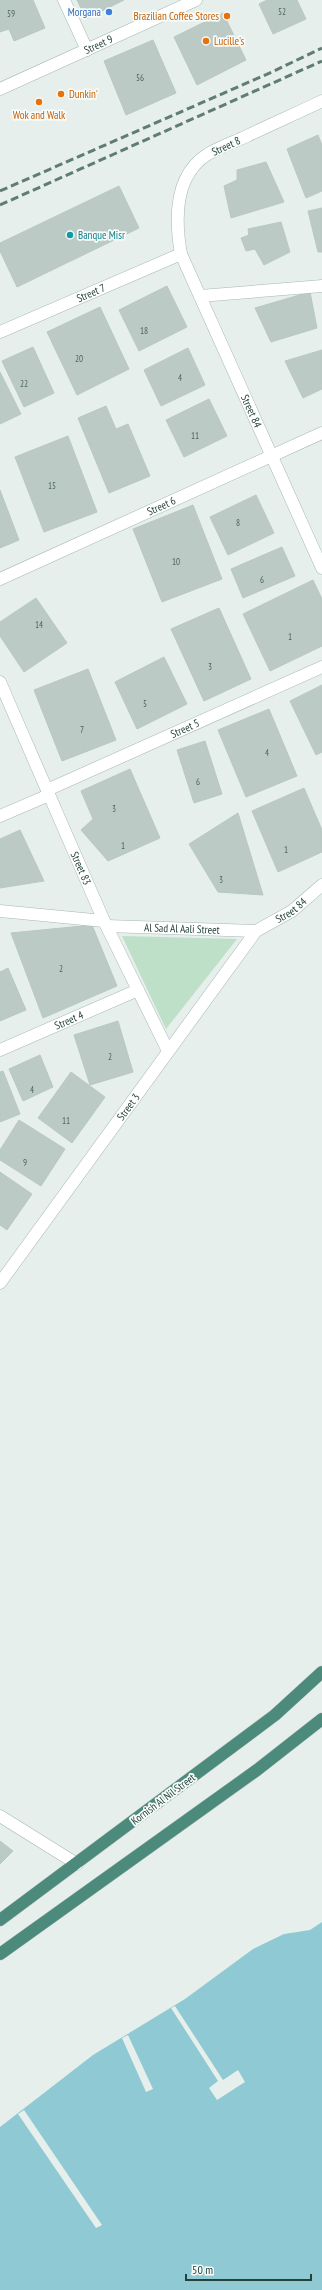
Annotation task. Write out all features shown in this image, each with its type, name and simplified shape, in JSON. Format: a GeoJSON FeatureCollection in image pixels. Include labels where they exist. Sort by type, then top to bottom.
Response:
{"type":"FeatureCollection","features":[{"type":"Feature","properties":{"kind":"highway","name":"Kornish Al Nil Street"},"geometry":{"type":"LineString","coordinates":[[0,1920],[275,1715],[322,1672]]}},
{"type":"Feature","properties":{"kind":"highway"},"geometry":{"type":"LineString","coordinates":[[0,1954],[257,1770],[322,1718]]}},
{"type":"Feature","properties":{"kind":"street"},"geometry":{"type":"LineString","coordinates":[[64,0],[87,50]]}},
{"type":"Feature","properties":{"kind":"street","name":"Street 9"},"geometry":{"type":"LineString","coordinates":[[0,89],[196,0]]}},
{"type":"Feature","properties":{"kind":"street","name":"Street 8"},"geometry":{"type":"LineString","coordinates":[[181,254],[177,232],[177,210],[182,189],[192,170],[207,155],[322,101]]}},
{"type":"Feature","properties":{"kind":"street","name":"Street 84"},"geometry":{"type":"LineString","coordinates":[[181,254],[322,568]]}},
{"type":"Feature","properties":{"kind":"street","name":"Street 7"},"geometry":{"type":"LineString","coordinates":[[0,332],[181,254]]}},
{"type":"Feature","properties":{"kind":"street"},"geometry":{"type":"LineString","coordinates":[[200,296],[322,286]]}},
{"type":"Feature","properties":{"kind":"street","name":"Street 6"},"geometry":{"type":"LineString","coordinates":[[0,579],[273,457],[322,433]]}},
{"type":"Feature","properties":{"kind":"street","name":"Street 5"},"geometry":{"type":"LineString","coordinates":[[0,816],[48,792],[322,667]]}},
{"type":"Feature","properties":{"kind":"street","name":"Street 83"},"geometry":{"type":"LineString","coordinates":[[0,682],[106,924],[168,1051]]}},
{"type":"Feature","properties":{"kind":"street","name":"Street 84"},"geometry":{"type":"LineString","coordinates":[[256,931],[292,911],[322,885]]}},
{"type":"Feature","properties":{"kind":"street","name":"Al Sad Al Aali Street"},"geometry":{"type":"LineString","coordinates":[[0,911],[106,924],[256,931]]}},
{"type":"Feature","properties":{"kind":"street","name":"Street 3"},"geometry":{"type":"LineString","coordinates":[[0,1282],[256,931]]}},
{"type":"Feature","properties":{"kind":"street","name":"Street 4"},"geometry":{"type":"LineString","coordinates":[[0,1050],[138,990]]}},
{"type":"Feature","properties":{"kind":"street"},"geometry":{"type":"LineString","coordinates":[[0,1816],[77,1864]]}},
{"type":"Feature","properties":{"kind":"green space"},"geometry":{"type":"Polygon","coordinates":[[[122,936],[237,939],[166,1029],[122,936]]]}},
{"type":"Feature","properties":{"kind":"water"},"geometry":{"type":"Polygon","coordinates":[[[322,1922],[322,2290],[0,2290],[0,2127],[93,2055],[185,1999],[253,1949],[284,1934],[310,1930],[322,1922]]]}},
{"type":"Feature","properties":{"kind":"pier"},"geometry":{"type":"Polygon","coordinates":[[[175,2006],[223,2080],[238,2070],[245,2082],[217,2100],[209,2088],[218,2081],[171,2008],[175,2006]]]}},
{"type":"Feature","properties":{"kind":"pier"},"geometry":{"type":"Polygon","coordinates":[[[128,2035],[153,2089],[146,2092],[122,2038],[128,2035]]]}},
{"type":"Feature","properties":{"kind":"pier"},"geometry":{"type":"Polygon","coordinates":[[[24,2110],[102,2225],[96,2228],[18,2114],[24,2110]]]}},
{"type":"Feature","properties":{"kind":"building"},"geometry":{"type":"Polygon","coordinates":[[[0,0],[33,0],[45,28],[14,41],[9,29],[0,32],[0,0]]]}},
{"type":"Feature","properties":{"kind":"building"},"geometry":{"type":"Polygon","coordinates":[[[77,0],[124,0],[86,19],[77,0]]]}},
{"type":"Feature","properties":{"kind":"building"},"geometry":{"type":"Polygon","coordinates":[[[267,0],[297,0],[306,19],[273,34],[259,4],[267,0]]]}},
{"type":"Feature","properties":{"kind":"building"},"geometry":{"type":"Polygon","coordinates":[[[223,13],[246,60],[197,85],[174,37],[223,13]]]}},
{"type":"Feature","properties":{"kind":"building"},"geometry":{"type":"Polygon","coordinates":[[[153,40],[176,93],[126,115],[104,61],[153,40]]]}},
{"type":"Feature","properties":{"kind":"building"},"geometry":{"type":"Polygon","coordinates":[[[318,135],[322,145],[322,191],[306,198],[287,149],[318,135]]]}},
{"type":"Feature","properties":{"kind":"building"},"geometry":{"type":"Polygon","coordinates":[[[266,162],[284,202],[231,218],[224,186],[237,180],[237,170],[266,162]]]}},
{"type":"Feature","properties":{"kind":"building","name":"Banque Misr"},"geometry":{"type":"Polygon","coordinates":[[[119,186],[139,228],[17,287],[0,251],[0,243],[119,186]]]}},
{"type":"Feature","properties":{"kind":"building"},"geometry":{"type":"Polygon","coordinates":[[[322,208],[322,252],[318,252],[308,211],[322,208]]]}},
{"type":"Feature","properties":{"kind":"building"},"geometry":{"type":"Polygon","coordinates":[[[281,222],[290,252],[264,265],[255,249],[246,251],[241,238],[249,235],[248,229],[281,222]]]}},
{"type":"Feature","properties":{"kind":"building"},"geometry":{"type":"Polygon","coordinates":[[[167,286],[187,327],[139,351],[119,310],[167,286]]]}},
{"type":"Feature","properties":{"kind":"building"},"geometry":{"type":"Polygon","coordinates":[[[310,292],[317,328],[271,342],[255,308],[310,292]]]}},
{"type":"Feature","properties":{"kind":"building"},"geometry":{"type":"Polygon","coordinates":[[[100,307],[129,369],[77,395],[47,332],[100,307]]]}},
{"type":"Feature","properties":{"kind":"building"},"geometry":{"type":"Polygon","coordinates":[[[33,347],[54,393],[24,407],[2,361],[33,347]]]}},
{"type":"Feature","properties":{"kind":"building"},"geometry":{"type":"Polygon","coordinates":[[[188,348],[205,385],[161,406],[144,370],[188,348]]]}},
{"type":"Feature","properties":{"kind":"building"},"geometry":{"type":"Polygon","coordinates":[[[322,350],[322,389],[303,398],[285,361],[322,350]]]}},
{"type":"Feature","properties":{"kind":"building"},"geometry":{"type":"Polygon","coordinates":[[[0,372],[21,414],[0,424],[0,372]]]}},
{"type":"Feature","properties":{"kind":"building"},"geometry":{"type":"Polygon","coordinates":[[[209,399],[227,436],[184,457],[166,420],[209,399]]]}},
{"type":"Feature","properties":{"kind":"building"},"geometry":{"type":"Polygon","coordinates":[[[106,406],[116,429],[128,424],[150,476],[109,493],[78,418],[106,406]]]}},
{"type":"Feature","properties":{"kind":"building"},"geometry":{"type":"Polygon","coordinates":[[[68,436],[97,512],[44,532],[15,457],[68,436]]]}},
{"type":"Feature","properties":{"kind":"building"},"geometry":{"type":"Polygon","coordinates":[[[0,490],[19,540],[0,548],[0,490]]]}},
{"type":"Feature","properties":{"kind":"building"},"geometry":{"type":"Polygon","coordinates":[[[256,495],[274,533],[228,555],[210,517],[256,495]]]}},
{"type":"Feature","properties":{"kind":"building"},"geometry":{"type":"Polygon","coordinates":[[[193,505],[222,579],[162,602],[133,529],[193,505]]]}},
{"type":"Feature","properties":{"kind":"building"},"geometry":{"type":"Polygon","coordinates":[[[282,547],[295,576],[243,598],[231,569],[282,547]]]}},
{"type":"Feature","properties":{"kind":"building"},"geometry":{"type":"Polygon","coordinates":[[[313,580],[322,599],[322,646],[270,671],[243,614],[313,580]]]}},
{"type":"Feature","properties":{"kind":"building"},"geometry":{"type":"Polygon","coordinates":[[[36,598],[67,643],[24,672],[0,636],[0,622],[36,598]]]}},
{"type":"Feature","properties":{"kind":"building"},"geometry":{"type":"Polygon","coordinates":[[[219,608],[251,679],[204,701],[171,629],[219,608]]]}},
{"type":"Feature","properties":{"kind":"building"},"geometry":{"type":"Polygon","coordinates":[[[164,657],[187,704],[137,729],[115,682],[164,657]]]}},
{"type":"Feature","properties":{"kind":"building"},"geometry":{"type":"Polygon","coordinates":[[[88,669],[116,740],[62,761],[34,690],[88,669]]]}},
{"type":"Feature","properties":{"kind":"building"},"geometry":{"type":"Polygon","coordinates":[[[322,685],[322,752],[316,755],[290,701],[322,685]]]}},
{"type":"Feature","properties":{"kind":"building"},"geometry":{"type":"Polygon","coordinates":[[[269,709],[297,776],[246,797],[218,730],[269,709]]]}},
{"type":"Feature","properties":{"kind":"building"},"geometry":{"type":"Polygon","coordinates":[[[205,741],[222,794],[194,803],[177,750],[205,741]]]}},
{"type":"Feature","properties":{"kind":"building"},"geometry":{"type":"Polygon","coordinates":[[[130,769],[160,838],[108,861],[81,830],[93,819],[81,791],[130,769]]]}},
{"type":"Feature","properties":{"kind":"building"},"geometry":{"type":"Polygon","coordinates":[[[304,788],[322,830],[322,852],[278,872],[252,811],[304,788]]]}},
{"type":"Feature","properties":{"kind":"building"},"geometry":{"type":"Polygon","coordinates":[[[238,813],[263,895],[218,892],[189,844],[238,813]]]}},
{"type":"Feature","properties":{"kind":"building"},"geometry":{"type":"Polygon","coordinates":[[[20,830],[44,881],[0,888],[0,839],[20,830]]]}},
{"type":"Feature","properties":{"kind":"building"},"geometry":{"type":"Polygon","coordinates":[[[92,925],[117,986],[43,1018],[11,933],[92,925]]]}},
{"type":"Feature","properties":{"kind":"building"},"geometry":{"type":"Polygon","coordinates":[[[8,968],[26,1010],[0,1021],[0,972],[8,968]]]}},
{"type":"Feature","properties":{"kind":"building"},"geometry":{"type":"Polygon","coordinates":[[[118,1021],[133,1072],[90,1085],[74,1035],[118,1021]]]}},
{"type":"Feature","properties":{"kind":"building"},"geometry":{"type":"Polygon","coordinates":[[[40,1055],[53,1087],[23,1101],[9,1069],[40,1055]]]}},
{"type":"Feature","properties":{"kind":"building"},"geometry":{"type":"Polygon","coordinates":[[[3,1071],[20,1114],[0,1122],[0,1072],[3,1071]]]}},
{"type":"Feature","properties":{"kind":"building"},"geometry":{"type":"Polygon","coordinates":[[[71,1072],[105,1097],[72,1143],[38,1118],[71,1072]]]}},
{"type":"Feature","properties":{"kind":"building"},"geometry":{"type":"Polygon","coordinates":[[[19,1120],[65,1149],[41,1186],[0,1160],[0,1150],[19,1120]]]}},
{"type":"Feature","properties":{"kind":"building"},"geometry":{"type":"Polygon","coordinates":[[[0,1172],[32,1194],[7,1230],[0,1225],[0,1172]]]}},
{"type":"Feature","properties":{"kind":"building"},"geometry":{"type":"Polygon","coordinates":[[[0,1841],[13,1851],[0,1864],[0,1841]]]}},
{"type":"Feature","properties":{"kind":"railway"},"geometry":{"type":"LineString","coordinates":[[0,191],[272,72],[322,48]]}},
{"type":"Feature","properties":{"kind":"railway"},"geometry":{"type":"LineString","coordinates":[[0,205],[322,61]]}},
{"type":"Feature","properties":{"kind":"place","name":"Morgana"},"geometry":{"type":"Point","coordinates":[109,12]}},
{"type":"Feature","properties":{"kind":"place","name":"Brazilian Coffee Stores"},"geometry":{"type":"Point","coordinates":[227,16]}},
{"type":"Feature","properties":{"kind":"place","name":"Lucille's"},"geometry":{"type":"Point","coordinates":[206,41]}},
{"type":"Feature","properties":{"kind":"place","name":"Dunkin'"},"geometry":{"type":"Point","coordinates":[61,94]}},
{"type":"Feature","properties":{"kind":"place","name":"Wok and Walk"},"geometry":{"type":"Point","coordinates":[39,102]}},
{"type":"Feature","properties":{"kind":"place","name":"Banque Misr"},"geometry":{"type":"Point","coordinates":[70,235]}}]}
